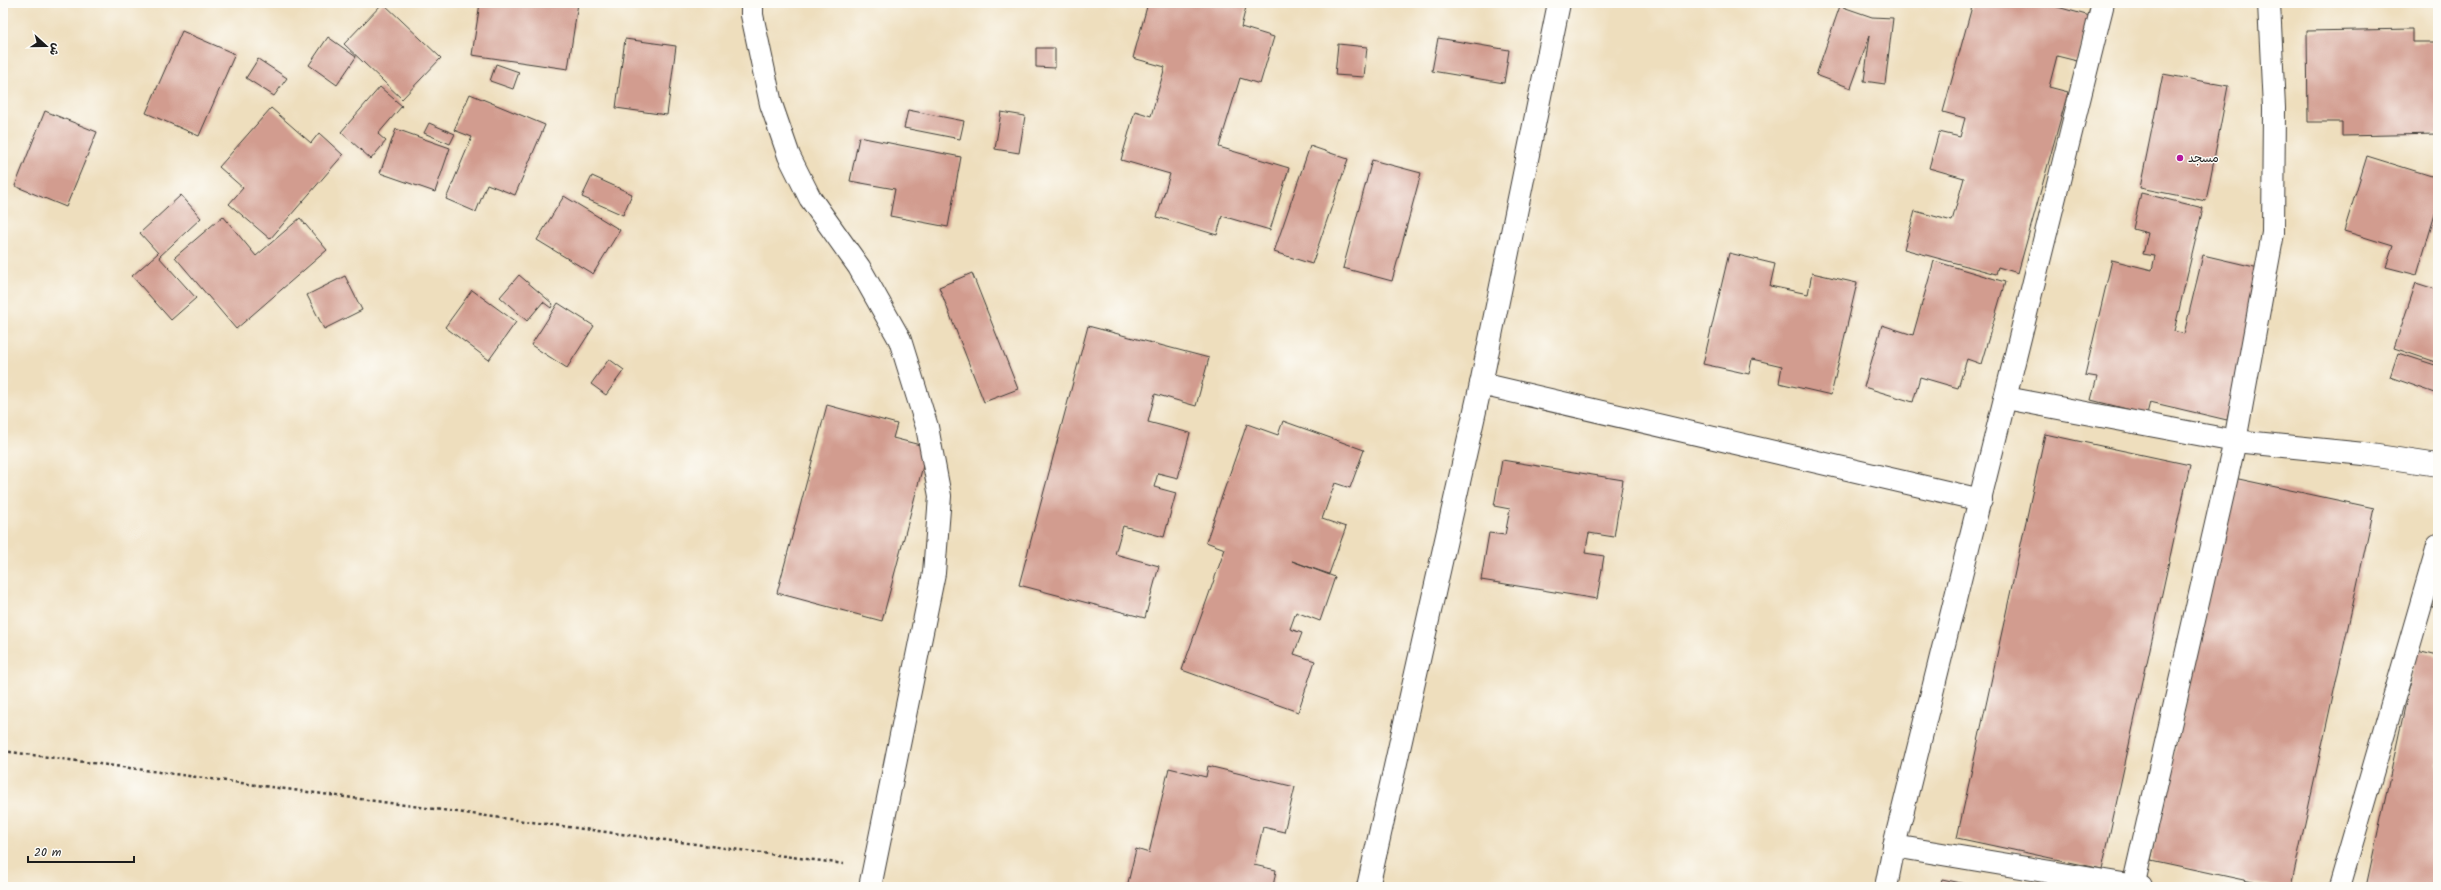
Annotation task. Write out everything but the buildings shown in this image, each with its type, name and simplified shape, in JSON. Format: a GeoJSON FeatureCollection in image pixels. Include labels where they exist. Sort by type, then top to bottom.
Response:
{"type":"FeatureCollection","features":[{"type":"Feature","properties":{"kind":"street"},"geometry":{"type":"LineString","coordinates":[[752,3],[752,15],[771,104],[789,156],[810,198],[859,267],[900,340],[926,427],[940,496],[934,573],[872,877]]}},
{"type":"Feature","properties":{"kind":"street"},"geometry":{"type":"LineString","coordinates":[[1368,887],[1481,384],[1559,3]]}},
{"type":"Feature","properties":{"kind":"street"},"geometry":{"type":"LineString","coordinates":[[1886,887],[1894,846],[2103,3]]}},
{"type":"Feature","properties":{"kind":"street"},"geometry":{"type":"LineString","coordinates":[[1894,846],[2136,887],[2235,441],[2273,232],[2274,108],[2269,3]]}},
{"type":"Feature","properties":{"kind":"street"},"geometry":{"type":"LineString","coordinates":[[1481,384],[1981,500]]}},
{"type":"Feature","properties":{"kind":"street"},"geometry":{"type":"LineString","coordinates":[[2006,398],[2235,441],[2364,454],[2438,465]]}},
{"type":"Feature","properties":{"kind":"street"},"geometry":{"type":"LineString","coordinates":[[2339,887],[2438,546]]}},
{"type":"Feature","properties":{"kind":"path"},"geometry":{"type":"LineString","coordinates":[[3,751],[872,877]]}},
{"type":"Feature","properties":{"kind":"place","name":"مسجد"},"geometry":{"type":"Point","coordinates":[2180,158]}}]}
